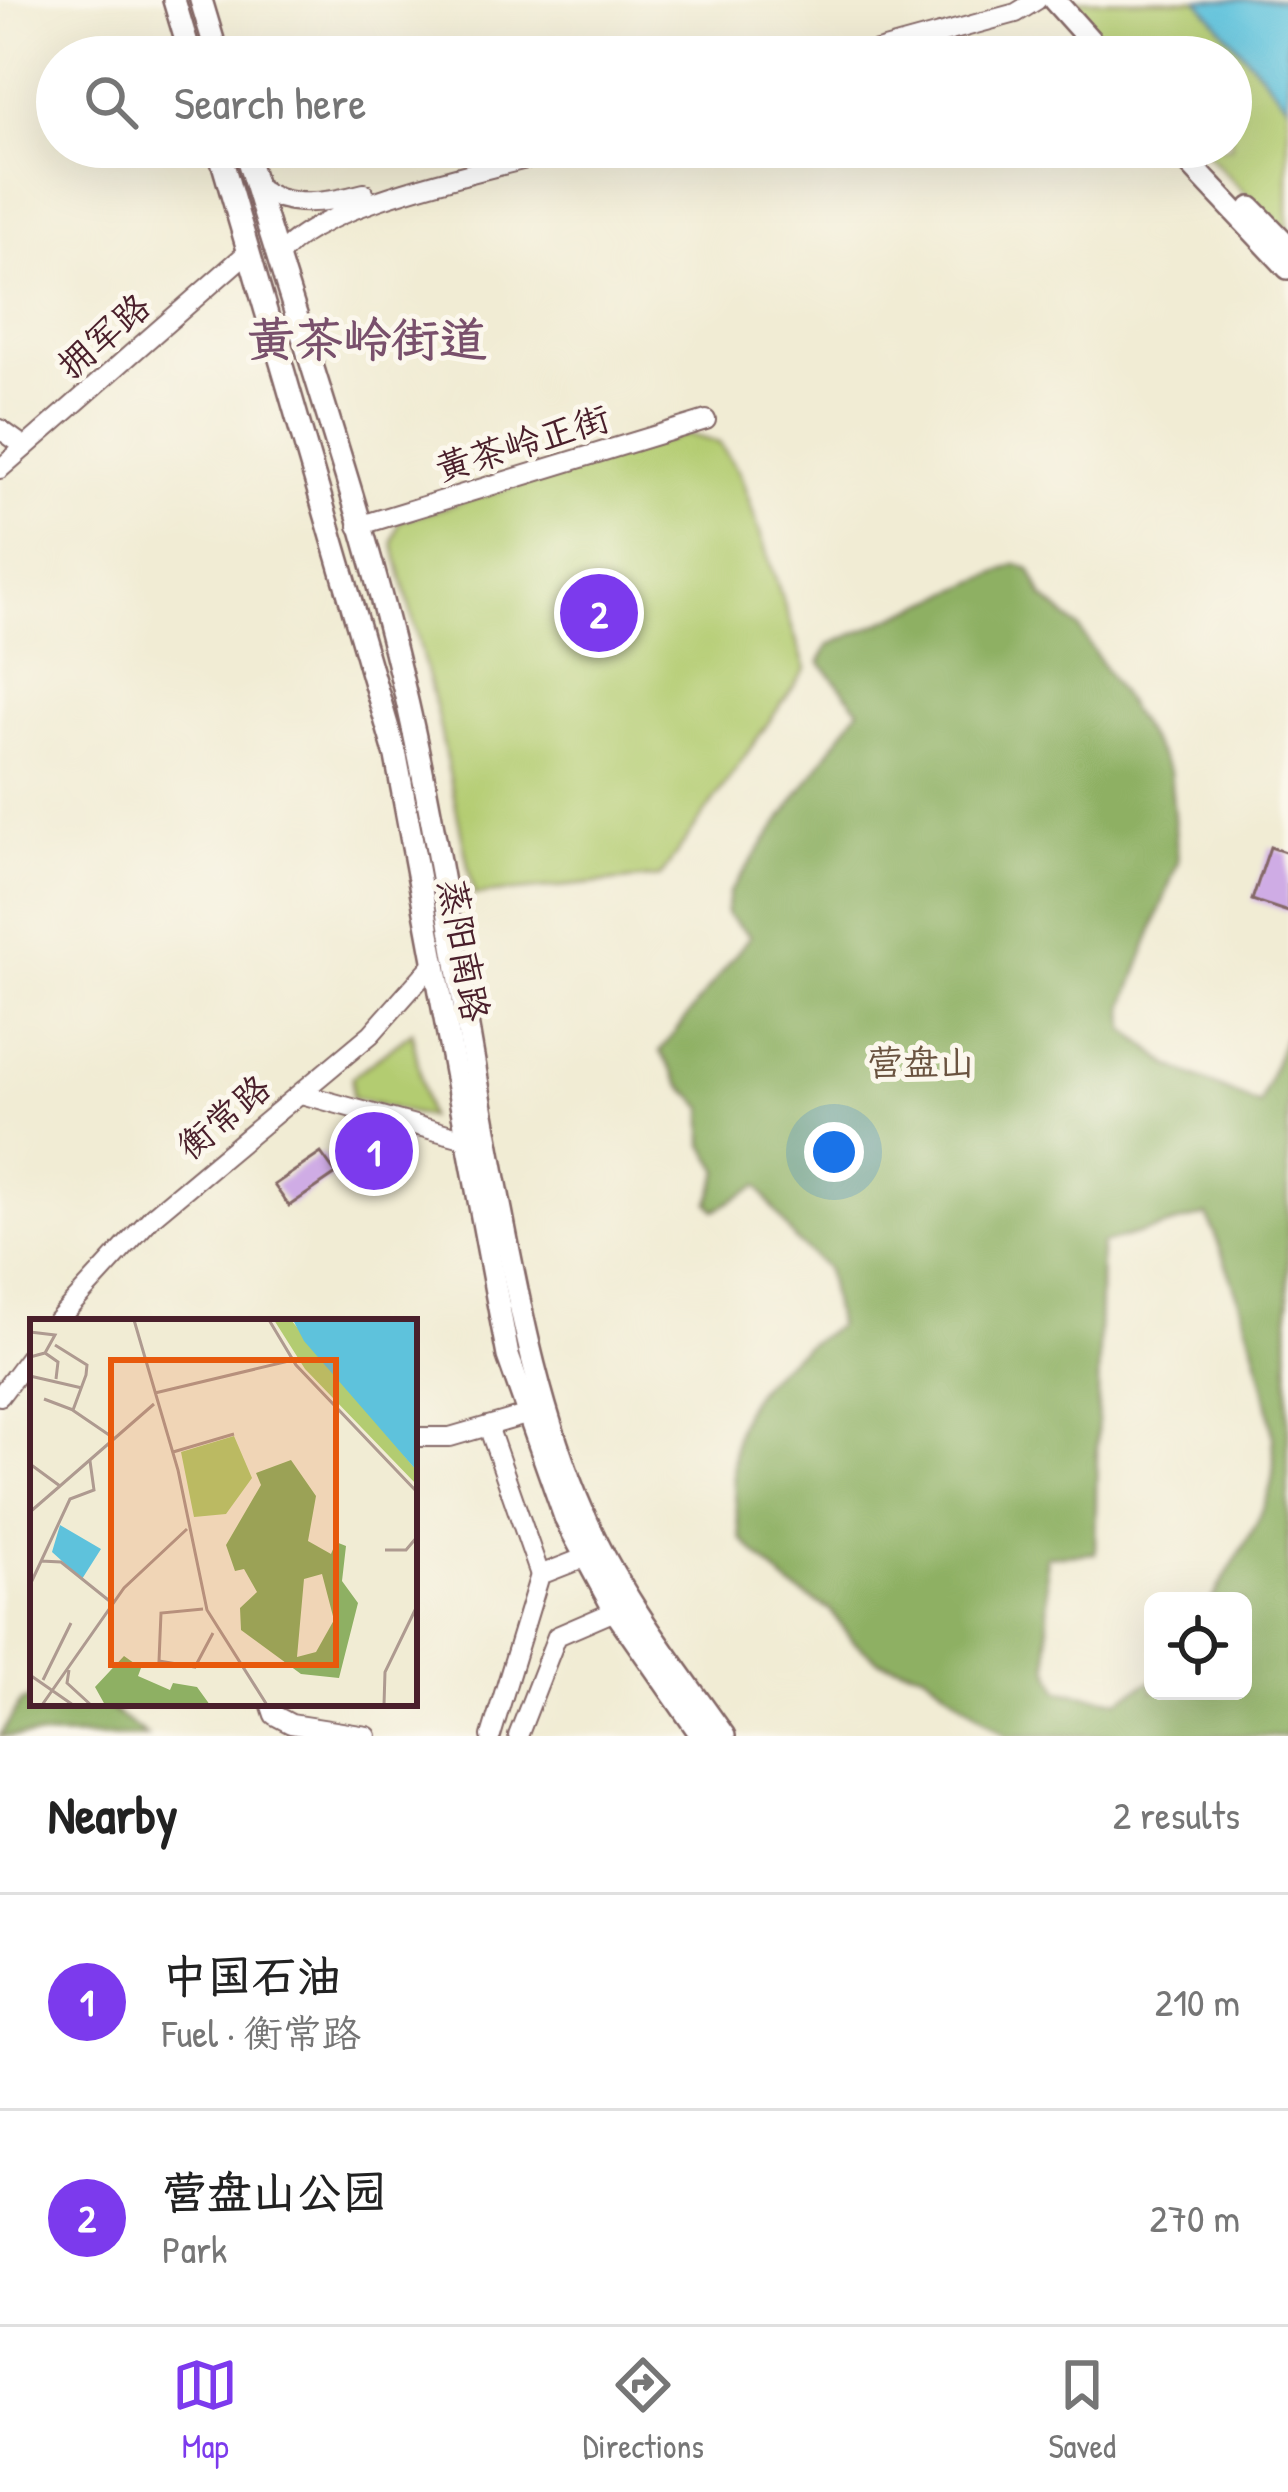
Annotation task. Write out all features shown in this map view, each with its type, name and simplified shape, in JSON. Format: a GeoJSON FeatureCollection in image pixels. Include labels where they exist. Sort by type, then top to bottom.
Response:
{"type":"FeatureCollection","features":[{"type":"Feature","properties":{"kind":"main road"},"geometry":{"type":"LineString","coordinates":[[174,0],[185,36]]}},
{"type":"Feature","properties":{"kind":"main road"},"geometry":{"type":"LineString","coordinates":[[201,0],[212,36]]}},
{"type":"Feature","properties":{"kind":"main road"},"geometry":{"type":"LineString","coordinates":[[1045,2],[1072,36]]}},
{"type":"Feature","properties":{"kind":"main road"},"geometry":{"type":"LineString","coordinates":[[1045,2],[1082,36]]}},
{"type":"Feature","properties":{"kind":"main road","name":"蒸阳南路"},"geometry":{"type":"LineString","coordinates":[[224,168],[396,756],[508,1356],[526,1415],[586,1557],[615,1611],[702,1736]]}},
{"type":"Feature","properties":{"kind":"main road","name":"蒸阳南路"},"geometry":{"type":"LineString","coordinates":[[250,168],[358,526],[419,755],[524,1330],[549,1423],[584,1516],[630,1602],[724,1736]]}},
{"type":"Feature","properties":{"kind":"main road"},"geometry":{"type":"LineString","coordinates":[[1194,168],[1288,268]]}},
{"type":"Feature","properties":{"kind":"main road"},"geometry":{"type":"LineString","coordinates":[[1212,168],[1288,246]]}},
{"type":"Feature","properties":{"kind":"street"},"geometry":{"type":"LineString","coordinates":[[935,35],[995,0]]}},
{"type":"Feature","properties":{"kind":"street"},"geometry":{"type":"LineString","coordinates":[[931,36],[1045,2]]}},
{"type":"Feature","properties":{"kind":"street"},"geometry":{"type":"LineString","coordinates":[[967,36],[1020,21],[1045,2]]}},
{"type":"Feature","properties":{"kind":"street"},"geometry":{"type":"LineString","coordinates":[[256,186],[272,199],[292,203],[347,198],[455,168]]}},
{"type":"Feature","properties":{"kind":"street"},"geometry":{"type":"LineString","coordinates":[[278,258],[291,238],[348,211],[500,168]]}},
{"type":"Feature","properties":{"kind":"street","name":"拥军路"},"geometry":{"type":"LineString","coordinates":[[0,469],[249,251]]}},
{"type":"Feature","properties":{"kind":"street","name":"黄茶岭正街"},"geometry":{"type":"LineString","coordinates":[[358,526],[706,421]]}},
{"type":"Feature","properties":{"kind":"street"},"geometry":{"type":"LineString","coordinates":[[0,429],[25,447]]}},
{"type":"Feature","properties":{"kind":"street","name":"衡常路"},"geometry":{"type":"LineString","coordinates":[[59,1319],[153,1216],[371,1034],[434,962]]}},
{"type":"Feature","properties":{"kind":"street"},"geometry":{"type":"LineString","coordinates":[[301,1094],[466,1139]]}},
{"type":"Feature","properties":{"kind":"street"},"geometry":{"type":"LineString","coordinates":[[3,1385],[30,1355]]}},
{"type":"Feature","properties":{"kind":"street"},"geometry":{"type":"LineString","coordinates":[[417,1436],[450,1437],[526,1415]]}},
{"type":"Feature","properties":{"kind":"street"},"geometry":{"type":"LineString","coordinates":[[488,1426],[540,1575],[491,1736]]}},
{"type":"Feature","properties":{"kind":"street"},"geometry":{"type":"LineString","coordinates":[[540,1575],[586,1557]]}},
{"type":"Feature","properties":{"kind":"street"},"geometry":{"type":"LineString","coordinates":[[518,1736],[556,1636],[615,1611]]}},
{"type":"Feature","properties":{"kind":"street"},"geometry":{"type":"LineString","coordinates":[[271,1706],[274,1715],[291,1724],[368,1736]]}},
{"type":"Feature","properties":{"kind":"green space"},"geometry":{"type":"Polygon","coordinates":[[[1065,0],[1198,0],[1229,36],[1095,36],[1065,0]]]}},
{"type":"Feature","properties":{"kind":"green space"},"geometry":{"type":"Polygon","coordinates":[[[1252,63],[1288,105],[1288,237],[1221,168],[1252,168],[1252,63]]]}},
{"type":"Feature","properties":{"kind":"green space"},"geometry":{"type":"Polygon","coordinates":[[[687,434],[719,443],[740,474],[806,669],[660,877],[474,895],[435,705],[393,542],[400,521],[687,434]]]}},
{"type":"Feature","properties":{"kind":"green space","name":"营盘山"},"geometry":{"type":"Polygon","coordinates":[[[1017,564],[1030,569],[1043,597],[1079,628],[1170,772],[1178,861],[1125,1005],[1126,1029],[1170,1066],[1260,1105],[1284,1037],[1288,1039],[1288,1736],[1007,1736],[923,1672],[879,1661],[851,1639],[830,1610],[792,1588],[741,1539],[733,1465],[744,1412],[777,1369],[837,1326],[826,1268],[795,1240],[758,1186],[715,1210],[709,1203],[720,1171],[704,1145],[704,1108],[680,1084],[660,1051],[750,936],[726,914],[729,893],[859,709],[820,662],[829,645],[1017,564]],[[1207,1215],[1101,1244],[1095,1553],[1046,1556],[1049,1668],[1059,1691],[1118,1700],[1144,1685],[1144,1700],[1252,1700],[1252,1592],[1216,1592],[1260,1515],[1274,1458],[1264,1388],[1207,1215]]]}},
{"type":"Feature","properties":{"kind":"green space"},"geometry":{"type":"Polygon","coordinates":[[[412,1032],[428,1117],[352,1098],[352,1077],[412,1032]]]}},
{"type":"Feature","properties":{"kind":"green space"},"geometry":{"type":"Polygon","coordinates":[[[21,1702],[106,1706],[147,1736],[0,1736],[21,1702]]]}},
{"type":"Feature","properties":{"kind":"water"},"geometry":{"type":"Polygon","coordinates":[[[1198,0],[1288,0],[1288,105],[1252,63],[1252,36],[1229,36],[1198,0]]]}},
{"type":"Feature","properties":{"kind":"building"},"geometry":{"type":"Polygon","coordinates":[[[1270,847],[1288,853],[1288,912],[1252,900],[1270,847]]]}},
{"type":"Feature","properties":{"kind":"building"},"geometry":{"type":"Polygon","coordinates":[[[350,1121],[409,1137],[396,1185],[337,1170],[350,1121]]]}},
{"type":"Feature","properties":{"kind":"building"},"geometry":{"type":"Polygon","coordinates":[[[321,1153],[336,1174],[289,1206],[274,1185],[321,1153]]]}},
{"type":"Feature","properties":{"kind":"place","name":"营盘山公园"},"geometry":{"type":"Point","coordinates":[599,613]}},
{"type":"Feature","properties":{"kind":"place","name":"中国石油"},"geometry":{"type":"Point","coordinates":[374,1151]}},
{"type":"Feature","properties":{"kind":"district","name":"黄茶岭街道"},"geometry":{"type":"Point","coordinates":[367,338]}}]}
